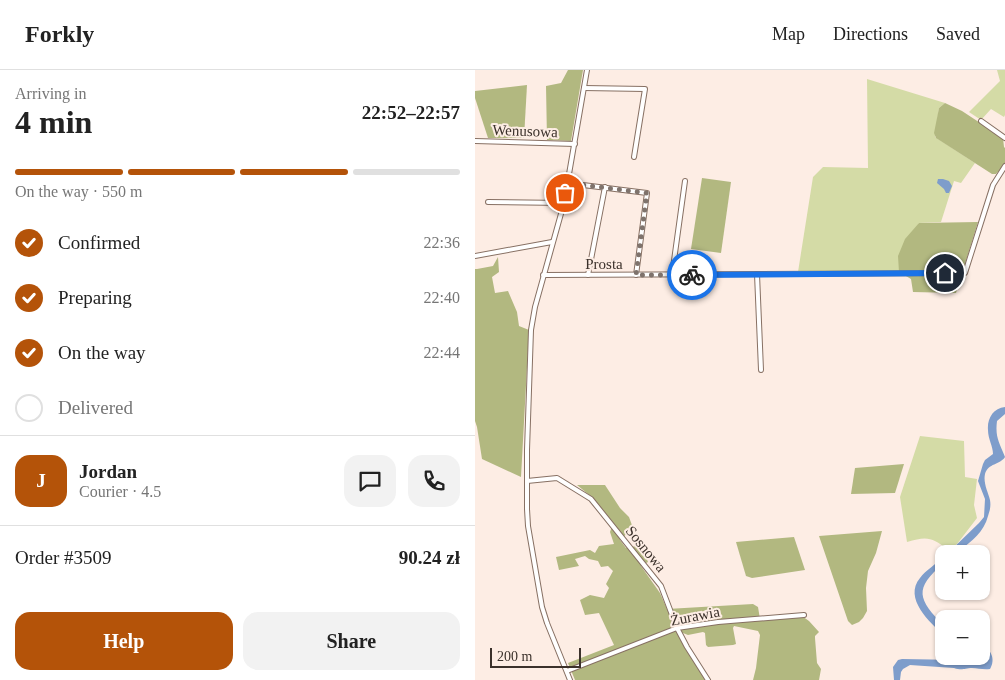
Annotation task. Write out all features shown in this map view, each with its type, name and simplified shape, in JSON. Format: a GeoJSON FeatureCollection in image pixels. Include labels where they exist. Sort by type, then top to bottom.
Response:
{"type":"FeatureCollection","features":[{"type":"Feature","properties":{"kind":"street"},"geometry":{"type":"LineString","coordinates":[[570,680],[542,607],[528,526],[527,481],[531,330],[543,275],[564,203],[587,70]]}},
{"type":"Feature","properties":{"kind":"street"},"geometry":{"type":"LineString","coordinates":[[584,88],[645,89],[634,157]]}},
{"type":"Feature","properties":{"kind":"street"},"geometry":{"type":"LineString","coordinates":[[981,121],[1005,138]]}},
{"type":"Feature","properties":{"kind":"street","name":"Wenusowa"},"geometry":{"type":"LineString","coordinates":[[475,141],[575,144]]}},
{"type":"Feature","properties":{"kind":"street","name":"Prosta"},"geometry":{"type":"LineString","coordinates":[[543,275],[965,273],[993,185],[1005,166]]}},
{"type":"Feature","properties":{"kind":"street"},"geometry":{"type":"LineString","coordinates":[[672,275],[685,181]]}},
{"type":"Feature","properties":{"kind":"street"},"geometry":{"type":"LineString","coordinates":[[567,183],[647,193],[636,275]]}},
{"type":"Feature","properties":{"kind":"street"},"geometry":{"type":"LineString","coordinates":[[588,275],[605,187]]}},
{"type":"Feature","properties":{"kind":"street"},"geometry":{"type":"LineString","coordinates":[[487,202],[564,203]]}},
{"type":"Feature","properties":{"kind":"street"},"geometry":{"type":"LineString","coordinates":[[475,256],[552,242]]}},
{"type":"Feature","properties":{"kind":"street"},"geometry":{"type":"LineString","coordinates":[[757,274],[761,370]]}},
{"type":"Feature","properties":{"kind":"street","name":"Sosnowa"},"geometry":{"type":"LineString","coordinates":[[527,481],[557,478],[591,498],[661,586],[677,628],[708,680]]}},
{"type":"Feature","properties":{"kind":"street","name":"Żurawia"},"geometry":{"type":"LineString","coordinates":[[567,671],[677,628],[727,621],[804,615]]}},
{"type":"Feature","properties":{"kind":"green space"},"geometry":{"type":"Polygon","coordinates":[[[568,70],[583,70],[571,141],[547,140],[546,86],[561,83],[568,70]]]}},
{"type":"Feature","properties":{"kind":"green space"},"geometry":{"type":"Polygon","coordinates":[[[997,70],[1005,70],[1005,115],[1004,117],[991,109],[981,120],[969,112],[1000,81],[997,70]]]}},
{"type":"Feature","properties":{"kind":"green space"},"geometry":{"type":"Polygon","coordinates":[[[867,79],[945,103],[939,108],[935,137],[975,163],[961,183],[954,181],[941,222],[919,223],[899,272],[798,272],[813,177],[823,167],[868,168],[867,79]]]}},
{"type":"Feature","properties":{"kind":"green space"},"geometry":{"type":"Polygon","coordinates":[[[527,85],[524,138],[488,138],[475,98],[475,91],[527,85]]]}},
{"type":"Feature","properties":{"kind":"green space"},"geometry":{"type":"Polygon","coordinates":[[[945,103],[962,111],[1003,138],[1005,164],[996,174],[992,174],[936,138],[934,133],[939,108],[945,103]]]}},
{"type":"Feature","properties":{"kind":"green space"},"geometry":{"type":"Polygon","coordinates":[[[702,178],[731,182],[721,253],[691,249],[702,178]]]}},
{"type":"Feature","properties":{"kind":"green space"},"geometry":{"type":"Polygon","coordinates":[[[978,222],[956,293],[913,292],[911,279],[899,272],[898,256],[905,239],[919,223],[978,222]]]}},
{"type":"Feature","properties":{"kind":"green space"},"geometry":{"type":"Polygon","coordinates":[[[498,257],[499,272],[492,277],[495,293],[508,291],[517,312],[519,326],[529,330],[521,477],[482,459],[475,421],[475,269],[493,266],[498,257]]]}},
{"type":"Feature","properties":{"kind":"green space"},"geometry":{"type":"Polygon","coordinates":[[[920,436],[964,441],[965,477],[977,479],[974,505],[977,518],[957,544],[942,545],[925,538],[907,542],[900,497],[920,436]]]}},
{"type":"Feature","properties":{"kind":"green space"},"geometry":{"type":"Polygon","coordinates":[[[904,464],[895,493],[851,494],[855,468],[904,464]]]}},
{"type":"Feature","properties":{"kind":"green space"},"geometry":{"type":"Polygon","coordinates":[[[577,485],[605,485],[620,508],[629,517],[633,528],[620,540],[626,548],[641,545],[648,562],[641,566],[660,593],[667,609],[753,604],[758,607],[760,619],[802,616],[819,632],[815,638],[817,663],[821,669],[819,680],[753,680],[760,635],[758,631],[734,626],[736,644],[708,647],[706,645],[705,633],[688,635],[675,630],[705,680],[575,680],[568,663],[614,645],[599,613],[585,615],[580,600],[590,595],[604,598],[609,588],[606,584],[613,571],[608,566],[601,567],[598,561],[585,556],[575,559],[579,566],[559,570],[556,557],[590,550],[595,553],[599,546],[614,544],[610,532],[613,523],[594,499],[577,485]]]}},
{"type":"Feature","properties":{"kind":"green space"},"geometry":{"type":"Polygon","coordinates":[[[882,531],[876,553],[868,571],[866,588],[867,611],[859,622],[852,625],[848,621],[819,536],[882,531]]]}},
{"type":"Feature","properties":{"kind":"green space"},"geometry":{"type":"Polygon","coordinates":[[[794,537],[805,570],[752,578],[746,576],[736,542],[794,537]]]}},
{"type":"Feature","properties":{"kind":"water"},"geometry":{"type":"Polygon","coordinates":[[[938,179],[949,181],[952,186],[949,193],[946,193],[937,183],[938,179]]]}},
{"type":"Feature","properties":{"kind":"water"},"geometry":{"type":"Polygon","coordinates":[[[1005,407],[1005,414],[997,421],[997,431],[1005,457],[991,466],[985,474],[990,510],[984,527],[977,536],[966,545],[956,545],[984,517],[985,499],[978,481],[985,460],[993,454],[988,433],[989,422],[994,412],[1005,407]]]}},
{"type":"Feature","properties":{"kind":"water"},"geometry":{"type":"Polygon","coordinates":[[[935,564],[935,571],[927,580],[923,594],[924,601],[935,617],[935,627],[920,610],[915,594],[920,578],[935,564]]]}},
{"type":"Feature","properties":{"kind":"water"},"geometry":{"type":"Polygon","coordinates":[[[990,654],[993,662],[990,669],[959,669],[910,665],[901,672],[900,680],[894,680],[893,667],[898,660],[935,660],[935,665],[990,665],[990,654]]]}},
{"type":"Feature","properties":{"kind":"way so far"},"geometry":{"type":"LineString","coordinates":[[565,193],[567,183],[647,193],[636,275],[692,275]]}},
{"type":"Feature","properties":{"kind":"route"},"geometry":{"type":"LineString","coordinates":[[692,275],[945,273]]}}]}
